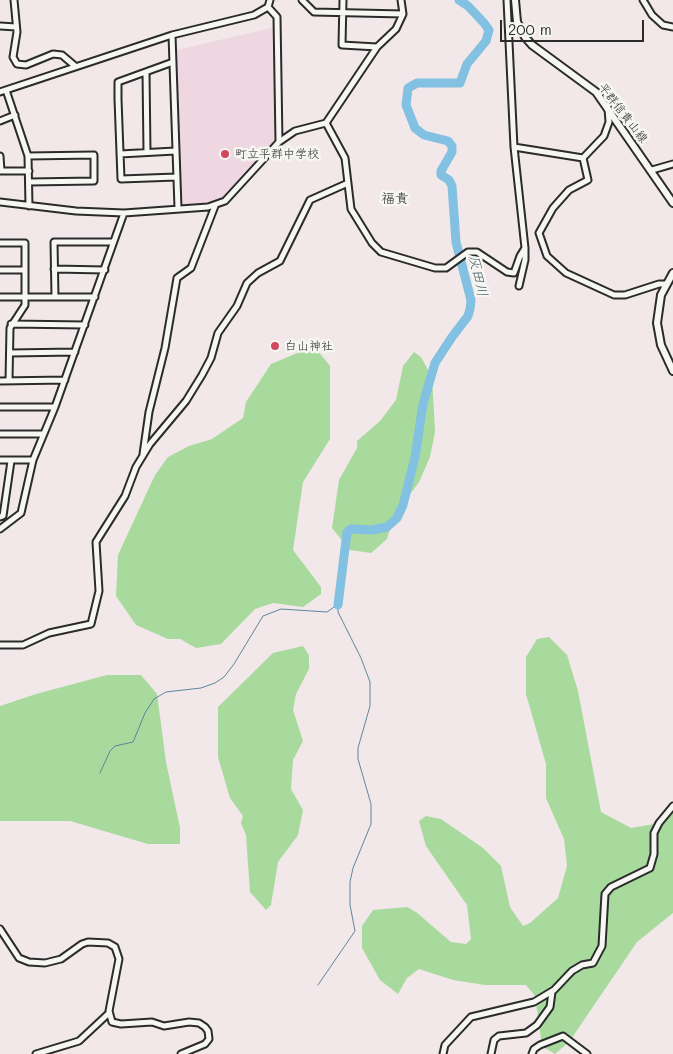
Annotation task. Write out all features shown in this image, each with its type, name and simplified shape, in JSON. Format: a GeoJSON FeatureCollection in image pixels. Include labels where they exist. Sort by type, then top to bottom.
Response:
{"type":"FeatureCollection","features":[{"type":"Feature","properties":{"kind":"main road","name":"平群信貴山線"},"geometry":{"type":"LineString","coordinates":[[515,0],[517,22],[528,41],[596,92],[652,170],[673,203]]}},
{"type":"Feature","properties":{"kind":"main road"},"geometry":{"type":"LineString","coordinates":[[673,273],[661,295],[657,323],[663,351],[673,371]]}},
{"type":"Feature","properties":{"kind":"street"},"geometry":{"type":"LineString","coordinates":[[14,0],[16,26],[13,57],[17,64],[26,65],[53,54],[62,55],[75,66]]}},
{"type":"Feature","properties":{"kind":"street"},"geometry":{"type":"LineString","coordinates":[[29,206],[28,156],[15,116],[3,91],[172,35],[254,15],[268,7],[270,0]]}},
{"type":"Feature","properties":{"kind":"street"},"geometry":{"type":"LineString","coordinates":[[302,0],[314,12],[402,14]]}},
{"type":"Feature","properties":{"kind":"street"},"geometry":{"type":"LineString","coordinates":[[343,0],[342,44],[377,47]]}},
{"type":"Feature","properties":{"kind":"street"},"geometry":{"type":"LineString","coordinates":[[0,202],[124,213],[215,206],[232,195],[279,142],[295,132],[326,124],[377,47],[396,29],[402,14],[401,0]]}},
{"type":"Feature","properties":{"kind":"street"},"geometry":{"type":"LineString","coordinates":[[507,0],[514,147],[525,248],[525,260],[519,286]]}},
{"type":"Feature","properties":{"kind":"street"},"geometry":{"type":"LineString","coordinates":[[644,0],[652,15],[663,25],[673,27]]}},
{"type":"Feature","properties":{"kind":"street"},"geometry":{"type":"LineString","coordinates":[[268,7],[276,17],[279,142]]}},
{"type":"Feature","properties":{"kind":"street"},"geometry":{"type":"LineString","coordinates":[[0,26],[16,26]]}},
{"type":"Feature","properties":{"kind":"street"},"geometry":{"type":"LineString","coordinates":[[172,35],[178,208]]}},
{"type":"Feature","properties":{"kind":"street"},"geometry":{"type":"LineString","coordinates":[[173,62],[118,82],[121,179],[176,177]]}},
{"type":"Feature","properties":{"kind":"street"},"geometry":{"type":"LineString","coordinates":[[146,72],[147,152]]}},
{"type":"Feature","properties":{"kind":"street"},"geometry":{"type":"LineString","coordinates":[[583,158],[604,136],[609,122],[608,108]]}},
{"type":"Feature","properties":{"kind":"street"},"geometry":{"type":"LineString","coordinates":[[0,121],[15,116]]}},
{"type":"Feature","properties":{"kind":"street"},"geometry":{"type":"LineString","coordinates":[[326,124],[345,158],[351,209],[372,244],[381,252],[435,268],[446,268],[468,252],[477,252],[507,272],[514,273],[525,248]]}},
{"type":"Feature","properties":{"kind":"street"},"geometry":{"type":"LineString","coordinates":[[514,147],[583,158]]}},
{"type":"Feature","properties":{"kind":"street"},"geometry":{"type":"LineString","coordinates":[[120,154],[175,151]]}},
{"type":"Feature","properties":{"kind":"street"},"geometry":{"type":"LineString","coordinates":[[28,156],[94,155],[94,181],[29,182]]}},
{"type":"Feature","properties":{"kind":"street"},"geometry":{"type":"LineString","coordinates":[[0,156],[1,171],[29,171]]}},
{"type":"Feature","properties":{"kind":"street"},"geometry":{"type":"LineString","coordinates":[[583,158],[588,180],[569,190],[553,208],[539,233],[547,256],[566,273],[614,295],[625,295],[659,284],[666,284]]}},
{"type":"Feature","properties":{"kind":"street"},"geometry":{"type":"LineString","coordinates":[[652,170],[673,164]]}},
{"type":"Feature","properties":{"kind":"street"},"geometry":{"type":"LineString","coordinates":[[0,645],[23,645],[49,633],[91,624],[99,591],[96,542],[125,496],[142,457],[150,444],[186,401],[202,375],[211,358],[218,333],[237,306],[247,283],[258,273],[280,260],[310,200],[348,184]]}},
{"type":"Feature","properties":{"kind":"street"},"geometry":{"type":"LineString","coordinates":[[142,457],[149,412],[165,348],[177,278],[191,268],[215,206]]}},
{"type":"Feature","properties":{"kind":"street"},"geometry":{"type":"LineString","coordinates":[[0,529],[21,513],[33,460],[65,380],[124,213]]}},
{"type":"Feature","properties":{"kind":"street"},"geometry":{"type":"LineString","coordinates":[[55,297],[54,242],[113,242]]}},
{"type":"Feature","properties":{"kind":"street"},"geometry":{"type":"LineString","coordinates":[[0,243],[25,244],[26,298],[25,305],[11,324],[9,380]]}},
{"type":"Feature","properties":{"kind":"street"},"geometry":{"type":"LineString","coordinates":[[54,269],[105,270]]}},
{"type":"Feature","properties":{"kind":"street"},"geometry":{"type":"LineString","coordinates":[[0,270],[25,270]]}},
{"type":"Feature","properties":{"kind":"street"},"geometry":{"type":"LineString","coordinates":[[0,298],[95,297]]}},
{"type":"Feature","properties":{"kind":"street"},"geometry":{"type":"LineString","coordinates":[[11,324],[85,325]]}},
{"type":"Feature","properties":{"kind":"street"},"geometry":{"type":"LineString","coordinates":[[10,353],[75,352]]}},
{"type":"Feature","properties":{"kind":"street"},"geometry":{"type":"LineString","coordinates":[[0,380],[65,380]]}},
{"type":"Feature","properties":{"kind":"street"},"geometry":{"type":"LineString","coordinates":[[0,407],[55,407]]}},
{"type":"Feature","properties":{"kind":"street"},"geometry":{"type":"LineString","coordinates":[[0,434],[43,434]]}},
{"type":"Feature","properties":{"kind":"street"},"geometry":{"type":"LineString","coordinates":[[0,460],[33,460]]}},
{"type":"Feature","properties":{"kind":"street"},"geometry":{"type":"LineString","coordinates":[[0,516],[3,516],[12,460]]}},
{"type":"Feature","properties":{"kind":"street"},"geometry":{"type":"LineString","coordinates":[[0,489],[7,489]]}},
{"type":"Feature","properties":{"kind":"street"},"geometry":{"type":"LineString","coordinates":[[443,1054],[446,1045],[471,1017],[534,1002],[552,992],[572,971],[582,964],[593,963],[598,956],[604,928],[605,894],[610,887],[650,868],[654,854],[654,833],[659,822],[673,806]]}},
{"type":"Feature","properties":{"kind":"street"},"geometry":{"type":"LineString","coordinates":[[0,929],[20,958],[29,962],[45,963],[61,959],[82,944],[88,942],[108,943],[115,947],[119,959],[109,1013],[112,1022],[116,1024],[152,1022],[164,1026],[176,1026],[190,1022],[205,1026],[209,1039],[205,1044],[181,1054]]}},
{"type":"Feature","properties":{"kind":"street"},"geometry":{"type":"LineString","coordinates":[[491,1054],[494,1040],[499,1036],[526,1033],[536,1025],[550,1007],[552,992]]}},
{"type":"Feature","properties":{"kind":"street"},"geometry":{"type":"LineString","coordinates":[[36,1054],[79,1041],[109,1013]]}},
{"type":"Feature","properties":{"kind":"street"},"geometry":{"type":"LineString","coordinates":[[532,1054],[534,1049],[540,1045],[563,1036],[587,1054]]}},
{"type":"Feature","properties":{"kind":"shaded area"},"geometry":{"type":"Polygon","coordinates":[[[276,27],[278,139],[223,201],[182,204],[175,92],[176,50],[276,27]]]}},
{"type":"Feature","properties":{"kind":"green space"},"geometry":{"type":"Polygon","coordinates":[[[314,346],[330,366],[330,439],[303,482],[293,550],[321,587],[321,594],[303,607],[273,603],[255,609],[221,644],[196,648],[180,639],[168,639],[136,625],[116,596],[118,555],[155,475],[168,457],[189,446],[212,439],[243,418],[246,402],[271,364],[314,346]]]}},
{"type":"Feature","properties":{"kind":"green space"},"geometry":{"type":"Polygon","coordinates":[[[414,352],[421,357],[432,377],[435,432],[430,457],[419,482],[394,516],[387,539],[371,553],[350,550],[332,528],[339,480],[357,448],[357,441],[380,421],[396,400],[403,366],[414,352]]]}},
{"type":"Feature","properties":{"kind":"green space"},"geometry":{"type":"Polygon","coordinates":[[[549,637],[567,655],[578,691],[601,812],[631,828],[660,823],[673,808],[673,913],[637,942],[569,1042],[555,1054],[542,1046],[535,996],[526,985],[485,985],[453,980],[419,969],[407,978],[398,994],[380,980],[362,948],[362,926],[373,910],[407,907],[416,912],[451,942],[466,944],[471,939],[467,905],[426,846],[419,821],[426,816],[441,819],[483,848],[501,866],[510,907],[523,926],[530,923],[558,898],[567,866],[564,839],[546,798],[546,764],[526,694],[526,657],[537,639],[549,637]]]}},
{"type":"Feature","properties":{"kind":"green space"},"geometry":{"type":"Polygon","coordinates":[[[303,646],[309,655],[309,669],[296,694],[293,710],[303,741],[293,760],[291,789],[303,810],[298,835],[278,862],[271,905],[266,910],[250,892],[246,835],[241,823],[243,816],[230,798],[218,757],[218,707],[273,653],[303,646]]]}},
{"type":"Feature","properties":{"kind":"green space"},"geometry":{"type":"Polygon","coordinates":[[[107,675],[141,675],[157,694],[166,762],[180,828],[180,844],[148,844],[70,821],[0,821],[0,706],[36,694],[107,675]]]}},
{"type":"Feature","properties":{"kind":"waterway","name":"灰田川"},"geometry":{"type":"LineString","coordinates":[[338,605],[347,532],[351,529],[372,530],[387,527],[397,518],[403,505],[415,457],[423,404],[435,363],[468,316],[470,309],[471,300],[456,242],[452,186],[449,180],[441,175],[441,171],[452,152],[452,146],[448,141],[424,135],[415,128],[406,105],[408,88],[417,83],[460,83],[467,64],[486,41],[489,30],[468,6],[459,0]]}},
{"type":"Feature","properties":{"kind":"waterway"},"geometry":{"type":"LineString","coordinates":[[100,773],[110,751],[115,746],[133,742],[145,713],[154,699],[166,692],[201,688],[215,683],[224,677],[263,616],[281,609],[327,612],[337,605]]}},
{"type":"Feature","properties":{"kind":"waterway"},"geometry":{"type":"LineString","coordinates":[[318,985],[355,931],[350,905],[350,882],[353,868],[371,824],[371,804],[358,759],[358,748],[370,706],[370,682],[361,658],[338,612],[338,605]]}},
{"type":"Feature","properties":{"kind":"place","name":"町立平群中学校"},"geometry":{"type":"Point","coordinates":[225,154]}},
{"type":"Feature","properties":{"kind":"place","name":"白山神社"},"geometry":{"type":"Point","coordinates":[275,346]}},
{"type":"Feature","properties":{"kind":"district","name":"福貴"},"geometry":{"type":"Point","coordinates":[395,199]}}]}
